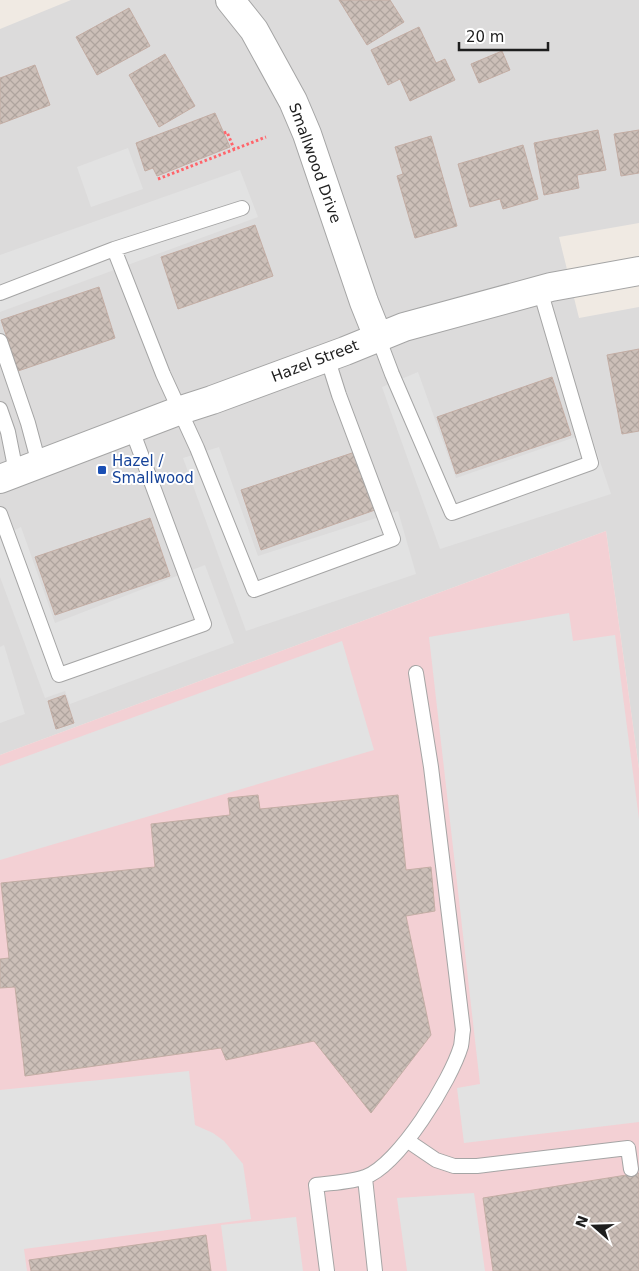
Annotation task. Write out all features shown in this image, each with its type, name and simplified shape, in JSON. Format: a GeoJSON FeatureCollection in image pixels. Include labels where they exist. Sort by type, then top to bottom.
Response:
{"type":"FeatureCollection","features":[{"type":"Feature","properties":{"kind":"street","name":"Smallwood Drive"},"geometry":{"type":"LineString","coordinates":[[230,0],[254,30],[293,101],[308,134],[362,296],[378,337]]}},
{"type":"Feature","properties":{"kind":"street","name":"Hazel Street"},"geometry":{"type":"LineString","coordinates":[[18,472],[404,327],[540,290],[639,271]]}},
{"type":"Feature","properties":{"kind":"lane"},"geometry":{"type":"LineString","coordinates":[[0,292],[114,249],[242,208]]}},
{"type":"Feature","properties":{"kind":"lane"},"geometry":{"type":"LineString","coordinates":[[114,249],[163,374],[180,410],[254,590],[393,539],[339,395],[328,357]]}},
{"type":"Feature","properties":{"kind":"lane"},"geometry":{"type":"LineString","coordinates":[[378,337],[452,513],[590,463],[540,290]]}},
{"type":"Feature","properties":{"kind":"lane"},"geometry":{"type":"LineString","coordinates":[[0,341],[28,423],[18,472]]}},
{"type":"Feature","properties":{"kind":"lane"},"geometry":{"type":"LineString","coordinates":[[0,409],[18,472]]}},
{"type":"Feature","properties":{"kind":"lane"},"geometry":{"type":"LineString","coordinates":[[0,514],[59,675],[204,624],[132,430]]}},
{"type":"Feature","properties":{"kind":"lane"},"geometry":{"type":"LineString","coordinates":[[327,1271],[316,1185],[365,1178],[383,1167],[408,1141],[443,1085],[461,1046],[463,1030],[434,786],[416,673]]}},
{"type":"Feature","properties":{"kind":"lane"},"geometry":{"type":"LineString","coordinates":[[408,1141],[436,1160],[454,1166],[476,1166],[628,1148],[631,1168]]}},
{"type":"Feature","properties":{"kind":"lane"},"geometry":{"type":"LineString","coordinates":[[365,1178],[375,1271]]}},
{"type":"Feature","properties":{"kind":"path"},"geometry":{"type":"LineString","coordinates":[[224,133],[227,132],[234,150]]}},
{"type":"Feature","properties":{"kind":"path"},"geometry":{"type":"LineString","coordinates":[[158,179],[266,137]]}},
{"type":"Feature","properties":{"kind":"shaded area"},"geometry":{"type":"Polygon","coordinates":[[[71,0],[639,0],[639,223],[559,237],[579,318],[639,307],[639,769],[606,531],[0,755],[0,29],[71,0]]]}},
{"type":"Feature","properties":{"kind":"shaded area"},"geometry":{"type":"Polygon","coordinates":[[[128,148],[143,189],[91,207],[77,167],[128,148]]]}},
{"type":"Feature","properties":{"kind":"shaded area"},"geometry":{"type":"Polygon","coordinates":[[[240,170],[258,217],[0,312],[0,255],[240,170]]]}},
{"type":"Feature","properties":{"kind":"shaded area"},"geometry":{"type":"Polygon","coordinates":[[[418,372],[456,478],[590,432],[611,494],[440,549],[382,387],[418,372]]]}},
{"type":"Feature","properties":{"kind":"shaded area"},"geometry":{"type":"Polygon","coordinates":[[[219,447],[258,556],[398,511],[416,574],[246,631],[183,458],[219,447]]]}},
{"type":"Feature","properties":{"kind":"shaded area"},"geometry":{"type":"Polygon","coordinates":[[[21,527],[55,623],[205,565],[234,643],[70,704],[65,691],[45,698],[0,577],[0,537],[21,527]]]}},
{"type":"Feature","properties":{"kind":"shaded area"},"geometry":{"type":"Polygon","coordinates":[[[606,531],[639,769],[639,1271],[0,1271],[0,755],[606,531]]]}},
{"type":"Feature","properties":{"kind":"shaded area"},"geometry":{"type":"Polygon","coordinates":[[[569,613],[573,641],[615,635],[639,819],[639,1122],[464,1143],[457,1088],[480,1084],[429,637],[569,613]]]}},
{"type":"Feature","properties":{"kind":"shaded area"},"geometry":{"type":"Polygon","coordinates":[[[342,641],[374,750],[0,860],[0,766],[342,641]]]}},
{"type":"Feature","properties":{"kind":"shaded area"},"geometry":{"type":"Polygon","coordinates":[[[4,645],[25,714],[0,723],[0,647],[4,645]]]}},
{"type":"Feature","properties":{"kind":"shaded area"},"geometry":{"type":"Polygon","coordinates":[[[189,1071],[195,1125],[213,1133],[224,1141],[243,1164],[251,1219],[24,1249],[27,1271],[0,1271],[0,1090],[189,1071]]]}},
{"type":"Feature","properties":{"kind":"shaded area"},"geometry":{"type":"Polygon","coordinates":[[[474,1193],[485,1271],[407,1271],[397,1198],[474,1193]]]}},
{"type":"Feature","properties":{"kind":"shaded area"},"geometry":{"type":"Polygon","coordinates":[[[296,1217],[303,1271],[227,1271],[221,1225],[296,1217]]]}},
{"type":"Feature","properties":{"kind":"building"},"geometry":{"type":"Polygon","coordinates":[[[339,0],[390,0],[404,22],[367,45],[339,0]]]}},
{"type":"Feature","properties":{"kind":"building"},"geometry":{"type":"Polygon","coordinates":[[[129,8],[150,46],[97,75],[76,37],[129,8]]]}},
{"type":"Feature","properties":{"kind":"building"},"geometry":{"type":"Polygon","coordinates":[[[419,27],[436,63],[445,59],[455,80],[410,101],[400,79],[388,85],[371,50],[419,27]]]}},
{"type":"Feature","properties":{"kind":"building"},"geometry":{"type":"Polygon","coordinates":[[[502,51],[510,70],[479,83],[471,64],[502,51]]]}},
{"type":"Feature","properties":{"kind":"building"},"geometry":{"type":"Polygon","coordinates":[[[165,54],[195,106],[159,127],[129,75],[165,54]]]}},
{"type":"Feature","properties":{"kind":"building"},"geometry":{"type":"Polygon","coordinates":[[[35,65],[50,105],[0,124],[0,78],[35,65]]]}},
{"type":"Feature","properties":{"kind":"building"},"geometry":{"type":"Polygon","coordinates":[[[215,113],[230,147],[157,176],[153,168],[145,171],[136,143],[215,113]]]}},
{"type":"Feature","properties":{"kind":"building"},"geometry":{"type":"Polygon","coordinates":[[[598,130],[606,170],[577,175],[579,188],[544,195],[534,143],[598,130]]]}},
{"type":"Feature","properties":{"kind":"building"},"geometry":{"type":"Polygon","coordinates":[[[639,130],[639,173],[621,176],[614,134],[639,130]]]}},
{"type":"Feature","properties":{"kind":"building"},"geometry":{"type":"Polygon","coordinates":[[[431,136],[457,226],[415,238],[397,176],[403,174],[395,147],[431,136]]]}},
{"type":"Feature","properties":{"kind":"building"},"geometry":{"type":"Polygon","coordinates":[[[523,145],[538,199],[503,209],[500,199],[470,207],[458,164],[523,145]]]}},
{"type":"Feature","properties":{"kind":"building"},"geometry":{"type":"Polygon","coordinates":[[[255,225],[273,276],[178,309],[161,257],[255,225]]]}},
{"type":"Feature","properties":{"kind":"building"},"geometry":{"type":"Polygon","coordinates":[[[99,287],[115,338],[18,371],[1,320],[99,287]]]}},
{"type":"Feature","properties":{"kind":"building"},"geometry":{"type":"Polygon","coordinates":[[[639,349],[639,431],[622,434],[607,355],[639,349]]]}},
{"type":"Feature","properties":{"kind":"building"},"geometry":{"type":"Polygon","coordinates":[[[552,377],[571,435],[456,474],[437,417],[552,377]]]}},
{"type":"Feature","properties":{"kind":"building"},"geometry":{"type":"Polygon","coordinates":[[[355,452],[375,510],[261,550],[241,490],[355,452]]]}},
{"type":"Feature","properties":{"kind":"building"},"geometry":{"type":"Polygon","coordinates":[[[150,518],[170,576],[55,615],[35,557],[150,518]]]}},
{"type":"Feature","properties":{"kind":"building"},"geometry":{"type":"Polygon","coordinates":[[[65,695],[74,723],[56,729],[48,701],[65,695]]]}},
{"type":"Feature","properties":{"kind":"building"},"geometry":{"type":"Polygon","coordinates":[[[258,795],[260,809],[398,795],[406,870],[431,867],[435,911],[406,916],[431,1035],[371,1113],[314,1041],[226,1060],[221,1048],[25,1076],[15,987],[0,988],[0,959],[9,958],[1,883],[155,867],[151,824],[230,815],[228,798],[258,795]]]}},
{"type":"Feature","properties":{"kind":"building"},"geometry":{"type":"Polygon","coordinates":[[[639,1173],[639,1271],[493,1271],[483,1198],[639,1173]]]}},
{"type":"Feature","properties":{"kind":"building"},"geometry":{"type":"Polygon","coordinates":[[[206,1235],[211,1271],[31,1271],[29,1260],[206,1235]]]}},
{"type":"Feature","properties":{"kind":"place","name":"Hazel / Smallwood"},"geometry":{"type":"Point","coordinates":[102,470]}}]}
